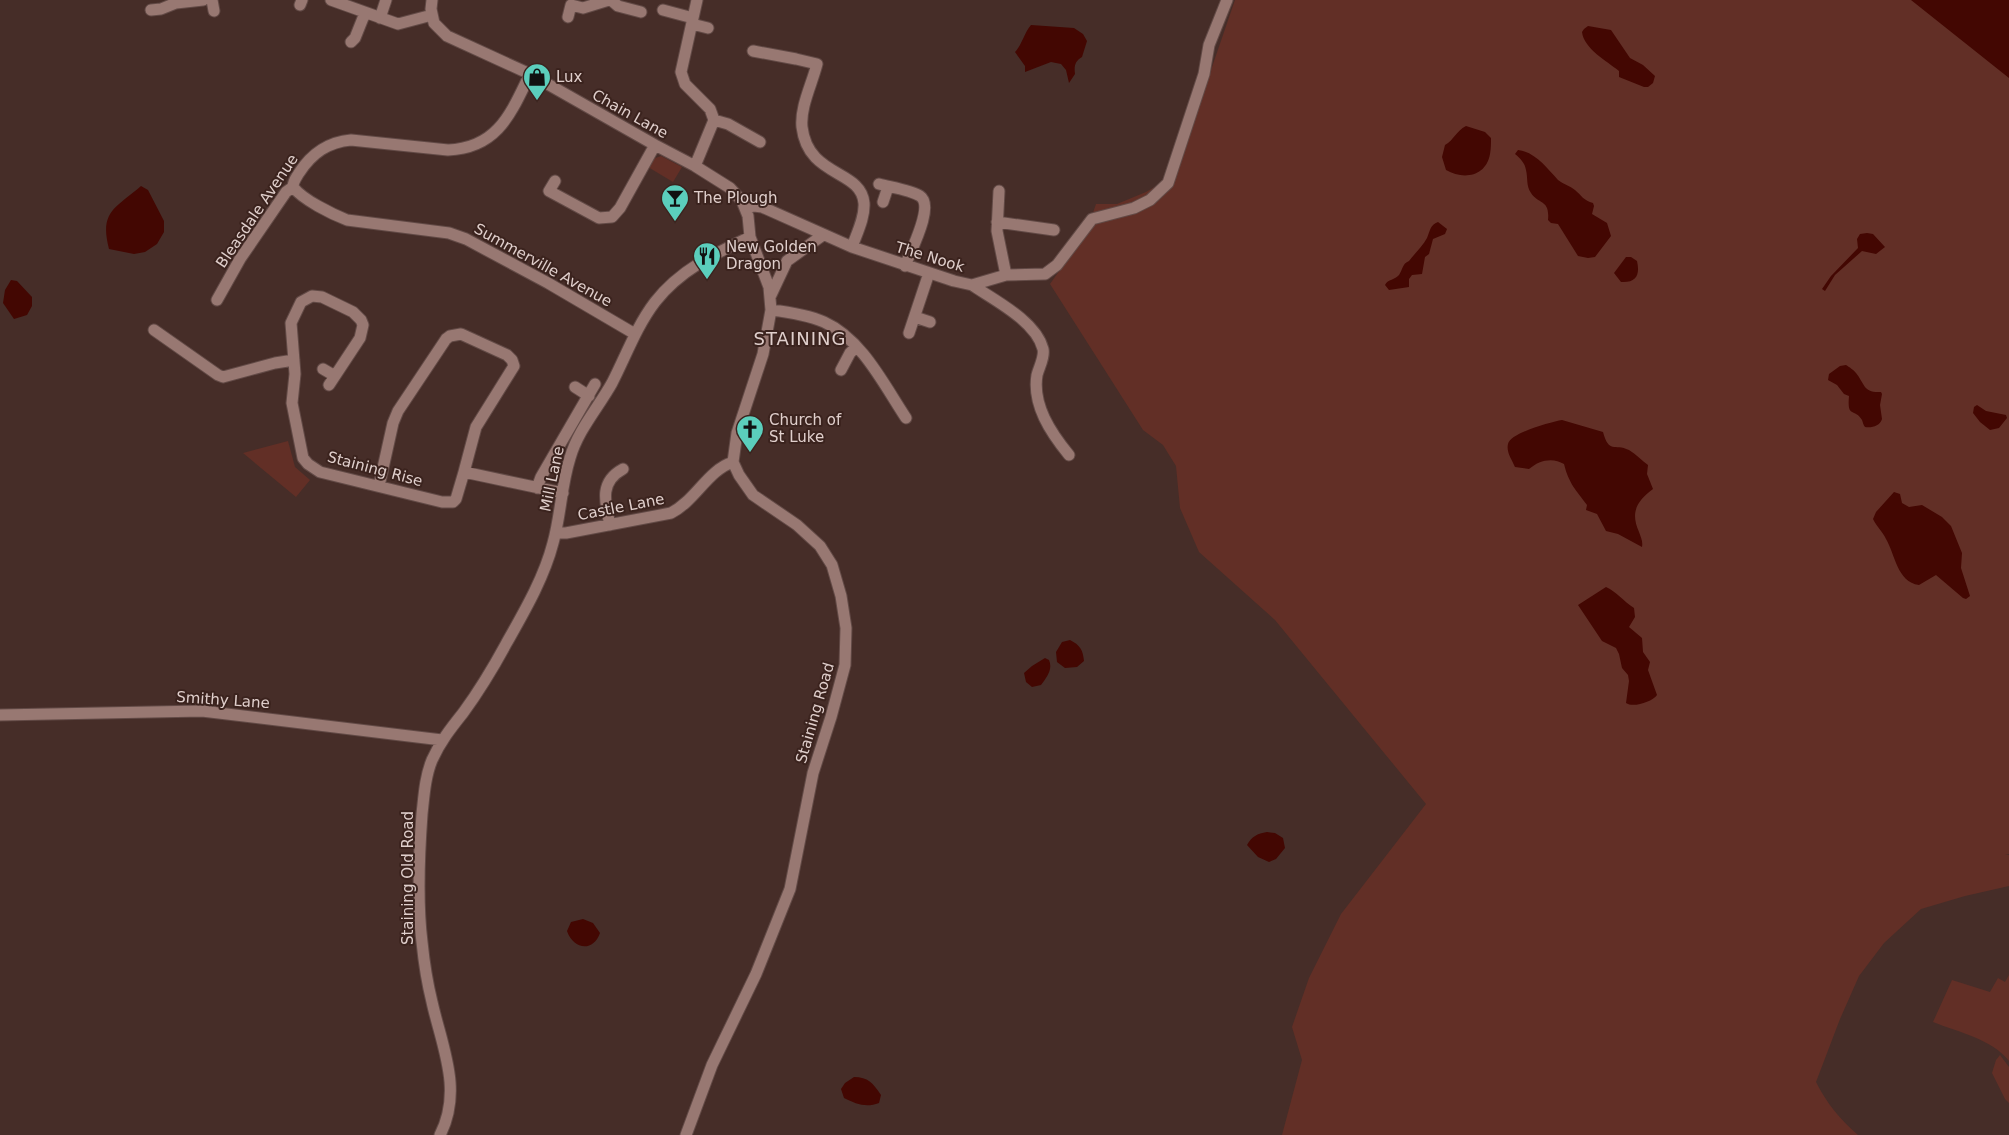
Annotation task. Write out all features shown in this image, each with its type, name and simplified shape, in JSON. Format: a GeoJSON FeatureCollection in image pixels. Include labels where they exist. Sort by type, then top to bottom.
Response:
{"type":"FeatureCollection","features":[{"type":"Feature","properties":{"kind":"street"},"geometry":{"type":"LineString","coordinates":[[151,10],[161,9],[176,3],[203,0]]}},
{"type":"Feature","properties":{"kind":"street"},"geometry":{"type":"LineString","coordinates":[[332,0],[398,24],[432,15],[432,0]]}},
{"type":"Feature","properties":{"kind":"street"},"geometry":{"type":"LineString","coordinates":[[380,18],[386,0]]}},
{"type":"Feature","properties":{"kind":"street"},"geometry":{"type":"LineString","coordinates":[[568,17],[571,5],[583,8],[610,0],[618,6],[641,12]]}},
{"type":"Feature","properties":{"kind":"street"},"geometry":{"type":"LineString","coordinates":[[695,166],[714,120],[710,110],[690,90],[682,78],[682,65],[697,0]]}},
{"type":"Feature","properties":{"kind":"street","name":"The Nook"},"geometry":{"type":"LineString","coordinates":[[746,208],[762,207],[852,247],[905,266],[972,285],[1006,275],[1038,275],[1051,271],[1092,219],[1134,208],[1150,200],[1168,184],[1204,74],[1209,45],[1227,0]]}},
{"type":"Feature","properties":{"kind":"street"},"geometry":{"type":"LineString","coordinates":[[663,10],[708,28]]}},
{"type":"Feature","properties":{"kind":"street"},"geometry":{"type":"LineString","coordinates":[[351,42],[365,13]]}},
{"type":"Feature","properties":{"kind":"street","name":"Chain Lane"},"geometry":{"type":"LineString","coordinates":[[432,15],[437,28],[447,36],[530,74],[654,145],[695,166],[730,188],[737,194],[746,208]]}},
{"type":"Feature","properties":{"kind":"street"},"geometry":{"type":"LineString","coordinates":[[752,51],[796,58],[822,66],[803,113],[802,127],[809,149],[819,162],[834,172],[852,180],[862,195],[864,203],[863,214],[852,247]]}},
{"type":"Feature","properties":{"kind":"street","name":"Bleasdale Avenue"},"geometry":{"type":"LineString","coordinates":[[217,300],[240,260],[286,192],[293,187],[295,179],[313,155],[340,141],[351,140],[448,150],[468,148],[491,137],[504,123],[530,74]]}},
{"type":"Feature","properties":{"kind":"street"},"geometry":{"type":"LineString","coordinates":[[714,120],[728,124],[747,140],[760,142]]}},
{"type":"Feature","properties":{"kind":"street"},"geometry":{"type":"LineString","coordinates":[[555,180],[549,191],[592,215],[600,218],[612,217],[620,208],[654,145]]}},
{"type":"Feature","properties":{"kind":"street"},"geometry":{"type":"LineString","coordinates":[[883,202],[883,185],[920,196],[925,203],[926,213],[905,266]]}},
{"type":"Feature","properties":{"kind":"street","name":"Summerville Avenue"},"geometry":{"type":"LineString","coordinates":[[293,187],[302,195],[347,220],[449,233],[466,238],[635,334]]}},
{"type":"Feature","properties":{"kind":"street"},"geometry":{"type":"LineString","coordinates":[[999,190],[998,239],[1006,275]]}},
{"type":"Feature","properties":{"kind":"street"},"geometry":{"type":"LineString","coordinates":[[733,462],[737,433],[763,354],[771,310],[771,295],[750,237],[746,208]]}},
{"type":"Feature","properties":{"kind":"street"},"geometry":{"type":"LineString","coordinates":[[998,222],[1054,230]]}},
{"type":"Feature","properties":{"kind":"street"},"geometry":{"type":"LineString","coordinates":[[771,295],[788,261],[823,235]]}},
{"type":"Feature","properties":{"kind":"street","name":"Mill Lane"},"geometry":{"type":"LineString","coordinates":[[442,740],[477,692],[506,644],[544,570],[556,533],[569,459],[579,433],[607,390],[635,334],[654,303],[668,286],[699,262],[750,237]]}},
{"type":"Feature","properties":{"kind":"street"},"geometry":{"type":"LineString","coordinates":[[908,333],[929,273]]}},
{"type":"Feature","properties":{"kind":"street"},"geometry":{"type":"LineString","coordinates":[[972,285],[1018,316],[1036,335],[1044,350],[1036,382],[1040,407],[1053,434],[1070,455]]}},
{"type":"Feature","properties":{"kind":"street","name":"Staining Rise"},"geometry":{"type":"LineString","coordinates":[[323,369],[332,381],[360,338],[363,325],[353,312],[322,297],[312,296],[304,299],[292,318],[291,328],[294,360],[292,404],[303,458],[308,464],[320,472],[448,503],[456,499],[458,495],[476,427],[514,366],[512,360],[507,355],[461,334],[455,334],[446,340],[398,412],[393,423],[379,486]]}},
{"type":"Feature","properties":{"kind":"street"},"geometry":{"type":"LineString","coordinates":[[771,310],[824,322],[840,332],[870,364],[906,418]]}},
{"type":"Feature","properties":{"kind":"street"},"geometry":{"type":"LineString","coordinates":[[915,317],[930,322]]}},
{"type":"Feature","properties":{"kind":"street"},"geometry":{"type":"LineString","coordinates":[[154,330],[223,377],[275,363],[294,360]]}},
{"type":"Feature","properties":{"kind":"street"},"geometry":{"type":"LineString","coordinates":[[158,348],[165,338]]}},
{"type":"Feature","properties":{"kind":"street"},"geometry":{"type":"LineString","coordinates":[[841,370],[856,347]]}},
{"type":"Feature","properties":{"kind":"street"},"geometry":{"type":"LineString","coordinates":[[537,488],[541,476],[595,384]]}},
{"type":"Feature","properties":{"kind":"street"},"geometry":{"type":"LineString","coordinates":[[575,387],[589,396]]}},
{"type":"Feature","properties":{"kind":"street","name":"Castle Lane"},"geometry":{"type":"LineString","coordinates":[[556,533],[566,533],[664,515],[678,509],[721,468],[733,462]]}},
{"type":"Feature","properties":{"kind":"street","name":"Staining Road"},"geometry":{"type":"LineString","coordinates":[[686,1135],[712,1065],[753,981],[790,889],[813,773],[842,678],[846,652],[846,628],[841,596],[837,579],[827,556],[820,546],[802,529],[753,495],[738,476],[733,462]]}},
{"type":"Feature","properties":{"kind":"street"},"geometry":{"type":"LineString","coordinates":[[610,525],[605,502],[606,491],[613,475],[622,469]]}},
{"type":"Feature","properties":{"kind":"street"},"geometry":{"type":"LineString","coordinates":[[464,472],[562,493]]}},
{"type":"Feature","properties":{"kind":"street","name":"Smithy Lane"},"geometry":{"type":"LineString","coordinates":[[0,715],[202,711],[442,740]]}},
{"type":"Feature","properties":{"kind":"street","name":"Staining Old Road"},"geometry":{"type":"LineString","coordinates":[[440,1135],[450,1103],[451,1077],[425,969],[421,938],[420,885],[424,790],[432,760],[442,740]]}},
{"type":"Feature","properties":{"kind":"shaded area"},"geometry":{"type":"Polygon","coordinates":[[[1235,0],[2009,0],[2009,854],[2005,855],[2009,855],[2009,886],[1921,909],[1884,943],[1859,976],[1816,1082],[1834,1111],[1858,1135],[1282,1135],[1302,1060],[1292,1027],[1309,978],[1341,914],[1426,804],[1275,620],[1199,552],[1180,508],[1176,466],[1163,445],[1143,430],[1050,284],[1086,233],[1096,204],[1117,204],[1146,192],[1175,175],[1235,0]]]}},
{"type":"Feature","properties":{"kind":"shaded area"},"geometry":{"type":"Polygon","coordinates":[[[1911,0],[2009,0],[2009,78],[1911,0]]]}},
{"type":"Feature","properties":{"kind":"shaded area"},"geometry":{"type":"Polygon","coordinates":[[[1031,25],[1074,28],[1083,34],[1087,41],[1082,57],[1076,64],[1075,74],[1069,83],[1066,70],[1061,64],[1051,62],[1025,72],[1025,66],[1015,52],[1031,25]]]}},
{"type":"Feature","properties":{"kind":"shaded area"},"geometry":{"type":"Polygon","coordinates":[[[1588,26],[1611,30],[1630,58],[1643,65],[1655,76],[1653,83],[1648,87],[1644,87],[1619,77],[1619,71],[1587,44],[1582,32],[1588,26]]]}},
{"type":"Feature","properties":{"kind":"shaded area"},"geometry":{"type":"Polygon","coordinates":[[[1466,126],[1485,132],[1491,138],[1491,148],[1488,162],[1484,168],[1473,174],[1459,175],[1446,170],[1442,157],[1445,145],[1466,126]]]}},
{"type":"Feature","properties":{"kind":"shaded area"},"geometry":{"type":"Polygon","coordinates":[[[1518,150],[1535,157],[1558,180],[1593,203],[1592,214],[1607,223],[1611,236],[1595,257],[1578,256],[1558,224],[1551,223],[1548,220],[1546,205],[1534,197],[1529,190],[1525,165],[1515,154],[1518,150]]]}},
{"type":"Feature","properties":{"kind":"shaded area"},"geometry":{"type":"Polygon","coordinates":[[[661,156],[682,167],[673,182],[648,167],[653,159],[661,156]]]}},
{"type":"Feature","properties":{"kind":"shaded area"},"geometry":{"type":"Polygon","coordinates":[[[141,186],[148,190],[164,221],[164,232],[157,244],[145,252],[134,254],[109,249],[106,236],[108,218],[117,206],[141,186]]]}},
{"type":"Feature","properties":{"kind":"shaded area"},"geometry":{"type":"Polygon","coordinates":[[[1438,222],[1447,229],[1445,234],[1433,239],[1429,254],[1425,257],[1422,274],[1412,275],[1409,279],[1409,287],[1389,290],[1385,285],[1386,283],[1399,275],[1404,265],[1425,241],[1435,223],[1438,222]]]}},
{"type":"Feature","properties":{"kind":"shaded area"},"geometry":{"type":"Polygon","coordinates":[[[1860,234],[1873,234],[1885,247],[1876,254],[1862,251],[1835,275],[1825,291],[1822,289],[1831,276],[1858,248],[1857,239],[1860,234]]]}},
{"type":"Feature","properties":{"kind":"shaded area"},"geometry":{"type":"Polygon","coordinates":[[[1626,257],[1631,257],[1637,261],[1638,270],[1634,279],[1621,282],[1614,273],[1626,257]]]}},
{"type":"Feature","properties":{"kind":"shaded area"},"geometry":{"type":"Polygon","coordinates":[[[11,280],[17,281],[32,297],[32,306],[27,315],[14,319],[3,303],[5,290],[11,280]]]}},
{"type":"Feature","properties":{"kind":"shaded area"},"geometry":{"type":"Polygon","coordinates":[[[1846,365],[1855,372],[1865,387],[1882,394],[1880,405],[1882,419],[1875,426],[1865,427],[1859,416],[1850,410],[1849,396],[1828,380],[1829,374],[1840,366],[1846,365]]]}},
{"type":"Feature","properties":{"kind":"shaded area"},"geometry":{"type":"Polygon","coordinates":[[[1977,405],[1986,411],[2006,415],[2007,418],[1999,428],[1990,430],[1973,413],[1974,407],[1977,405]]]}},
{"type":"Feature","properties":{"kind":"shaded area"},"geometry":{"type":"Polygon","coordinates":[[[1562,420],[1603,432],[1610,446],[1629,450],[1648,465],[1647,474],[1653,489],[1639,503],[1635,513],[1642,547],[1618,534],[1606,531],[1597,514],[1586,510],[1587,505],[1576,491],[1564,464],[1551,460],[1542,462],[1529,469],[1515,467],[1508,450],[1510,440],[1523,432],[1562,420]]]}},
{"type":"Feature","properties":{"kind":"shaded area"},"geometry":{"type":"Polygon","coordinates":[[[288,441],[295,467],[310,480],[296,497],[243,453],[288,441]]]}},
{"type":"Feature","properties":{"kind":"shaded area"},"geometry":{"type":"Polygon","coordinates":[[[1894,492],[1900,494],[1902,503],[1909,507],[1922,505],[1942,517],[1951,526],[1962,553],[1961,568],[1970,596],[1966,599],[1936,575],[1919,585],[1906,579],[1901,573],[1885,536],[1873,519],[1876,512],[1894,492]]]}},
{"type":"Feature","properties":{"kind":"shaded area"},"geometry":{"type":"Polygon","coordinates":[[[1606,587],[1634,608],[1635,617],[1629,627],[1642,638],[1643,652],[1650,662],[1648,670],[1657,695],[1655,698],[1642,704],[1633,705],[1626,703],[1629,681],[1628,675],[1622,668],[1619,654],[1616,648],[1602,641],[1578,605],[1606,587]]]}},
{"type":"Feature","properties":{"kind":"shaded area"},"geometry":{"type":"Polygon","coordinates":[[[1070,640],[1080,648],[1084,661],[1077,667],[1065,668],[1057,662],[1056,652],[1062,642],[1070,640]]]}},
{"type":"Feature","properties":{"kind":"shaded area"},"geometry":{"type":"Polygon","coordinates":[[[1045,658],[1050,663],[1049,673],[1041,685],[1032,687],[1026,682],[1024,673],[1045,658]]]}},
{"type":"Feature","properties":{"kind":"shaded area"},"geometry":{"type":"Polygon","coordinates":[[[1267,832],[1275,833],[1283,838],[1285,848],[1276,859],[1269,862],[1258,857],[1247,845],[1255,836],[1267,832]]]}},
{"type":"Feature","properties":{"kind":"shaded area"},"geometry":{"type":"Polygon","coordinates":[[[583,919],[593,923],[600,933],[593,944],[588,946],[578,945],[567,931],[571,922],[583,919]]]}},
{"type":"Feature","properties":{"kind":"shaded area"},"geometry":{"type":"Polygon","coordinates":[[[2009,975],[2009,1061],[2002,1053],[1984,1042],[1933,1022],[1952,980],[1990,992],[1998,978],[2005,982],[2009,975]]]}},
{"type":"Feature","properties":{"kind":"shaded area"},"geometry":{"type":"Polygon","coordinates":[[[2000,1055],[2009,1067],[2009,1103],[2005,1099],[1992,1073],[1996,1060],[2000,1055]]]}},
{"type":"Feature","properties":{"kind":"shaded area"},"geometry":{"type":"Polygon","coordinates":[[[854,1077],[863,1078],[873,1084],[881,1095],[879,1103],[861,1105],[844,1098],[841,1089],[845,1083],[854,1077]]]}},
{"type":"Feature","properties":{"kind":"place","name":"Lux"},"geometry":{"type":"Point","coordinates":[537,101]}},
{"type":"Feature","properties":{"kind":"place","name":"The Plough"},"geometry":{"type":"Point","coordinates":[675,222]}},
{"type":"Feature","properties":{"kind":"place","name":"New Golden Dragon"},"geometry":{"type":"Point","coordinates":[707,280]}},
{"type":"Feature","properties":{"kind":"place","name":"Church of St Luke"},"geometry":{"type":"Point","coordinates":[750,453]}},
{"type":"Feature","properties":{"kind":"district","name":"STAINING"},"geometry":{"type":"Point","coordinates":[800,339]}}]}
